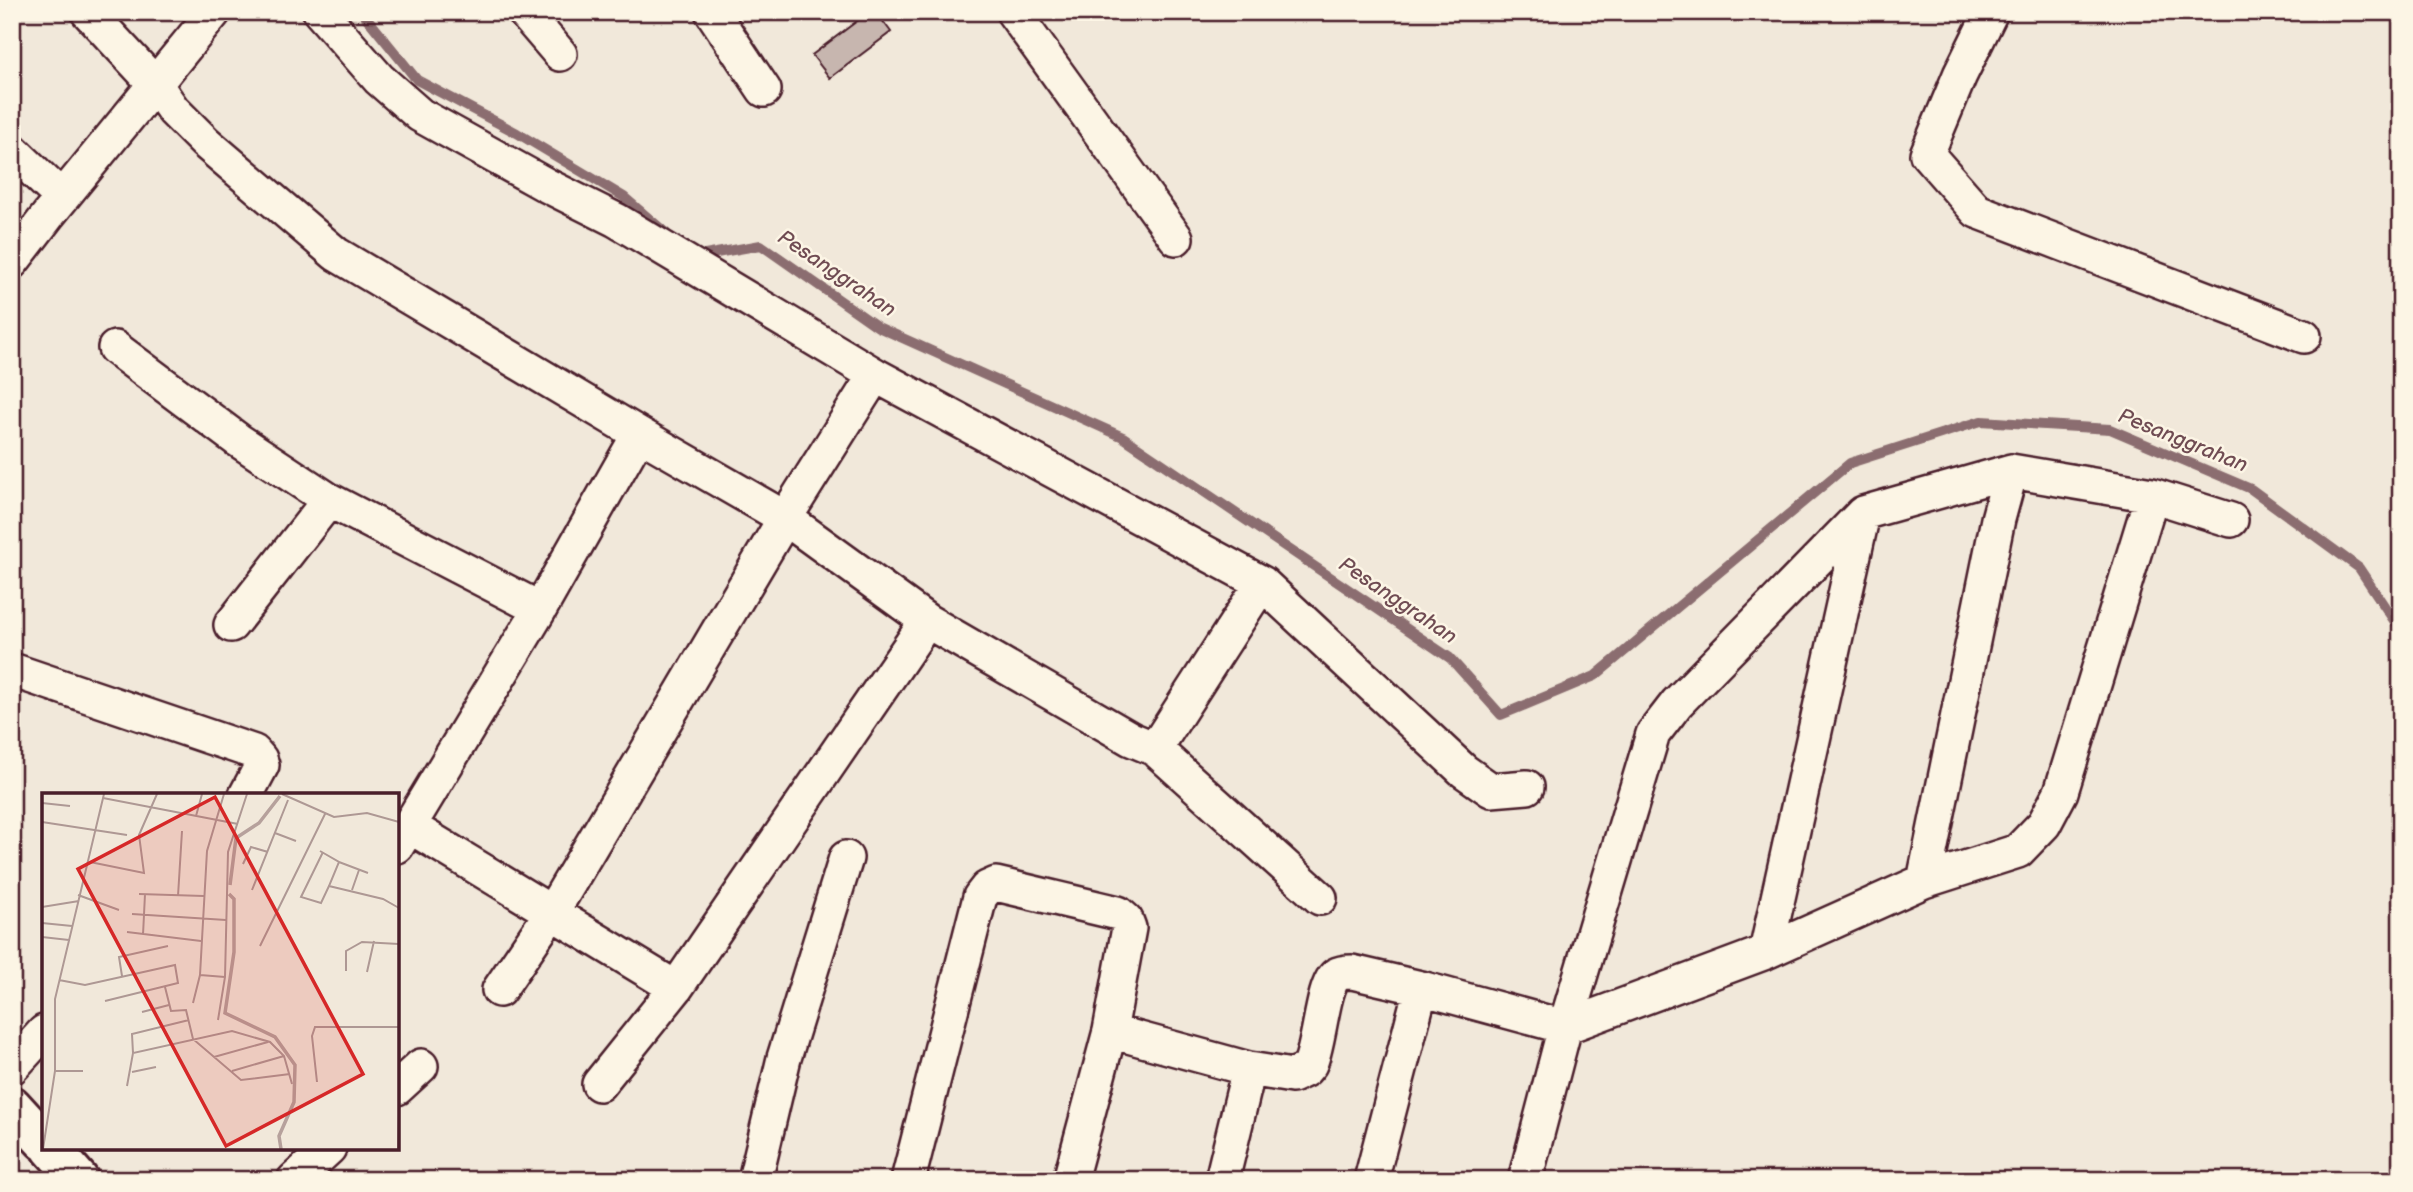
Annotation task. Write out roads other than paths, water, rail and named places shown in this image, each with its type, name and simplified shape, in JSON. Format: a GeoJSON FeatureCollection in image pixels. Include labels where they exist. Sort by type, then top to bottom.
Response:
{"type":"FeatureCollection","features":[{"type":"Feature","properties":{"kind":"street"},"geometry":{"type":"LineString","coordinates":[[88,12],[155,84],[173,110],[205,142],[336,254],[785,518],[928,621],[1131,739],[1155,749],[1320,898]]}},
{"type":"Feature","properties":{"kind":"street"},"geometry":{"type":"LineString","coordinates":[[12,262],[214,12]]}},
{"type":"Feature","properties":{"kind":"street"},"geometry":{"type":"LineString","coordinates":[[320,12],[379,79],[420,115],[546,185],[616,220],[876,375],[1262,583],[1464,771],[1491,790],[1527,787]]}},
{"type":"Feature","properties":{"kind":"street"},"geometry":{"type":"LineString","coordinates":[[524,12],[560,54]]}},
{"type":"Feature","properties":{"kind":"street"},"geometry":{"type":"LineString","coordinates":[[712,12],[764,90]]}},
{"type":"Feature","properties":{"kind":"street"},"geometry":{"type":"LineString","coordinates":[[1013,12],[1177,238]]}},
{"type":"Feature","properties":{"kind":"street"},"geometry":{"type":"LineString","coordinates":[[1991,12],[1960,75],[1927,154],[1978,211],[2304,336]]}},
{"type":"Feature","properties":{"kind":"street"},"geometry":{"type":"LineString","coordinates":[[12,150],[62,198]]}},
{"type":"Feature","properties":{"kind":"street"},"geometry":{"type":"LineString","coordinates":[[115,348],[238,440],[329,500],[540,609]]}},
{"type":"Feature","properties":{"kind":"street"},"geometry":{"type":"LineString","coordinates":[[499,990],[552,912],[785,518],[876,375]]}},
{"type":"Feature","properties":{"kind":"street"},"geometry":{"type":"LineString","coordinates":[[639,434],[540,609],[403,836],[552,912],[676,988]]}},
{"type":"Feature","properties":{"kind":"street"},"geometry":{"type":"LineString","coordinates":[[1924,881],[1998,519],[2011,471]]}},
{"type":"Feature","properties":{"kind":"street"},"geometry":{"type":"LineString","coordinates":[[1525,1180],[1565,1027],[1653,734],[1677,703],[1863,513],[2011,471],[2152,495],[2231,520]]}},
{"type":"Feature","properties":{"kind":"street"},"geometry":{"type":"LineString","coordinates":[[1110,1031],[1249,1069],[1292,1076],[1305,1070],[1314,1057],[1328,987],[1336,975],[1343,972],[1421,988],[1565,1027],[1766,953],[1924,881],[2018,851],[2044,824],[2062,792],[2152,495]]}},
{"type":"Feature","properties":{"kind":"street"},"geometry":{"type":"LineString","coordinates":[[231,625],[329,500]]}},
{"type":"Feature","properties":{"kind":"street"},"geometry":{"type":"LineString","coordinates":[[1766,953],[1863,513]]}},
{"type":"Feature","properties":{"kind":"street"},"geometry":{"type":"LineString","coordinates":[[1155,749],[1262,583]]}},
{"type":"Feature","properties":{"kind":"street"},"geometry":{"type":"LineString","coordinates":[[599,1084],[676,988],[928,621]]}},
{"type":"Feature","properties":{"kind":"street"},"geometry":{"type":"LineString","coordinates":[[12,670],[248,750],[257,755],[262,765],[247,793]]}},
{"type":"Feature","properties":{"kind":"street"},"geometry":{"type":"LineString","coordinates":[[755,1180],[784,1058],[846,858]]}},
{"type":"Feature","properties":{"kind":"street"},"geometry":{"type":"LineString","coordinates":[[908,1180],[980,897],[987,888],[996,884],[1118,913],[1126,920],[1129,928],[1110,1031],[1070,1180]]}},
{"type":"Feature","properties":{"kind":"street"},"geometry":{"type":"LineString","coordinates":[[1371,1180],[1421,988]]}},
{"type":"Feature","properties":{"kind":"street"},"geometry":{"type":"LineString","coordinates":[[12,1067],[42,1034]]}},
{"type":"Feature","properties":{"kind":"street"},"geometry":{"type":"LineString","coordinates":[[1222,1180],[1249,1069]]}},
{"type":"Feature","properties":{"kind":"street"},"geometry":{"type":"LineString","coordinates":[[12,1106],[42,1138]]}},
{"type":"Feature","properties":{"kind":"street"},"geometry":{"type":"LineString","coordinates":[[53,1150],[79,1180]]}},
{"type":"Feature","properties":{"kind":"street"},"geometry":{"type":"LineString","coordinates":[[294,1180],[328,1150]]}},
{"type":"Feature","properties":{"kind":"waterway","name":"Pesanggrahan"},"geometry":{"type":"LineString","coordinates":[[362,12],[417,80],[517,133],[624,197],[666,233]]}},
{"type":"Feature","properties":{"kind":"waterway","name":"Pesanggrahan"},"geometry":{"type":"LineString","coordinates":[[694,257],[761,245],[878,327],[1123,437],[1450,658],[1501,715],[1595,676],[1850,463],[1981,421],[2110,429],[2251,489],[2359,568],[2401,631]]}}]}
